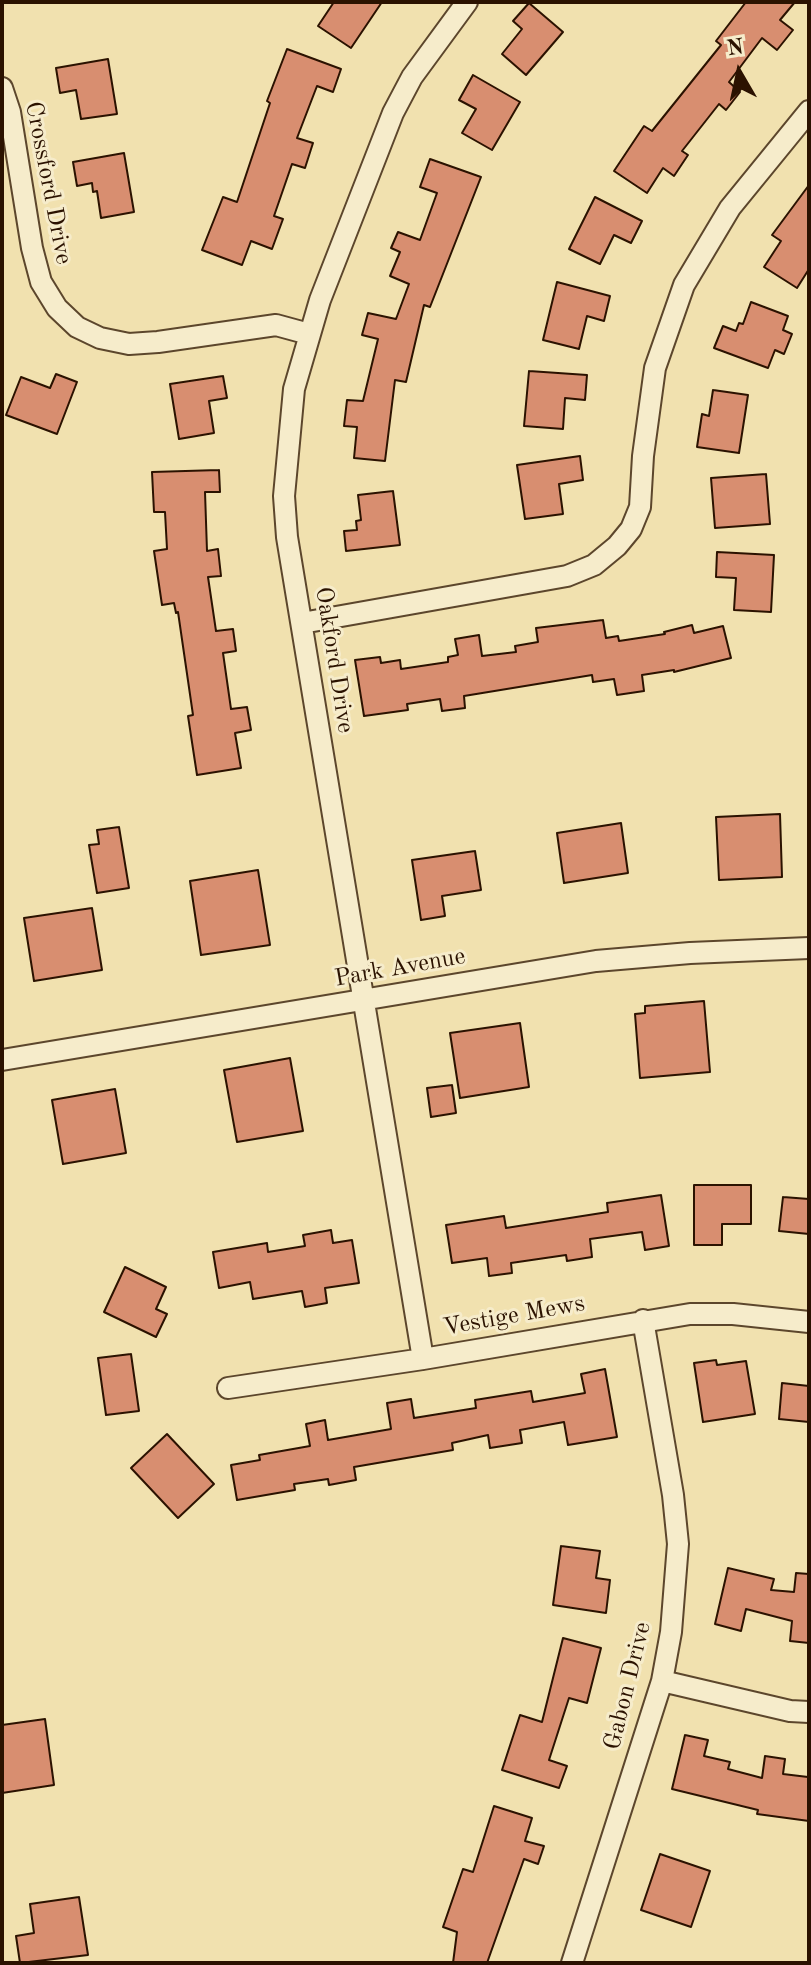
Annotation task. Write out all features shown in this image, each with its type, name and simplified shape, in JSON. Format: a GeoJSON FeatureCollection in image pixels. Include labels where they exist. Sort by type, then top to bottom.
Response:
{"type":"FeatureCollection","features":[{"type":"Feature","properties":{"kind":"street","name":"Oakford Drive"},"geometry":{"type":"LineString","coordinates":[[423,1359],[287,537],[284,496],[294,389],[309,334],[393,113],[412,77],[467,2]]}},
{"type":"Feature","properties":{"kind":"street","name":"Crossford Drive"},"geometry":{"type":"LineString","coordinates":[[2,88],[10,112],[32,248],[41,282],[57,308],[77,327],[100,338],[129,344],[276,325],[309,334]]}},
{"type":"Feature","properties":{"kind":"street"},"geometry":{"type":"LineString","coordinates":[[302,623],[567,576],[594,565],[617,546],[631,529],[640,507],[643,456],[655,368],[684,285],[730,208],[809,111]]}},
{"type":"Feature","properties":{"kind":"street","name":"Park Avenue"},"geometry":{"type":"LineString","coordinates":[[2,1060],[596,961],[809,948]]}},
{"type":"Feature","properties":{"kind":"street","name":"Vestige Mews"},"geometry":{"type":"LineString","coordinates":[[228,1388],[690,1314],[733,1314],[809,1322]]}},
{"type":"Feature","properties":{"kind":"street","name":"Gabon Drive"},"geometry":{"type":"LineString","coordinates":[[572,1963],[662,1681],[671,1632],[678,1544],[673,1495],[643,1320]]}},
{"type":"Feature","properties":{"kind":"street"},"geometry":{"type":"LineString","coordinates":[[662,1681],[790,1711],[809,1712]]}},
{"type":"Feature","properties":{"kind":"building"},"geometry":{"type":"Polygon","coordinates":[[[334,2],[382,2],[351,48],[318,26],[334,2]]]}},
{"type":"Feature","properties":{"kind":"building"},"geometry":{"type":"Polygon","coordinates":[[[746,2],[795,2],[780,20],[793,30],[777,50],[762,38],[729,82],[740,92],[726,110],[719,104],[682,151],[688,155],[674,176],[663,168],[647,193],[614,171],[644,126],[652,131],[721,45],[716,41],[746,2]]]}},
{"type":"Feature","properties":{"kind":"building"},"geometry":{"type":"Polygon","coordinates":[[[529,3],[563,32],[526,75],[502,54],[522,29],[513,21],[529,3]]]}},
{"type":"Feature","properties":{"kind":"building"},"geometry":{"type":"Polygon","coordinates":[[[287,49],[341,69],[333,92],[317,86],[297,138],[313,143],[305,168],[292,164],[274,216],[283,219],[272,249],[251,241],[242,265],[202,250],[223,197],[237,202],[270,103],[267,101],[287,49]]]}},
{"type":"Feature","properties":{"kind":"building"},"geometry":{"type":"Polygon","coordinates":[[[108,59],[117,114],[81,119],[76,90],[60,93],[56,68],[108,59]]]}},
{"type":"Feature","properties":{"kind":"building"},"geometry":{"type":"Polygon","coordinates":[[[473,75],[520,102],[492,150],[462,133],[476,109],[459,100],[473,75]]]}},
{"type":"Feature","properties":{"kind":"building"},"geometry":{"type":"Polygon","coordinates":[[[124,153],[134,212],[101,218],[97,191],[93,192],[92,183],[77,186],[73,162],[124,153]]]}},
{"type":"Feature","properties":{"kind":"building"},"geometry":{"type":"Polygon","coordinates":[[[430,159],[481,177],[430,307],[424,305],[406,382],[395,380],[385,461],[354,458],[357,427],[344,426],[347,400],[363,401],[378,339],[362,335],[368,313],[396,319],[409,284],[390,276],[400,252],[391,248],[398,232],[420,240],[437,193],[420,187],[430,159]]]}},
{"type":"Feature","properties":{"kind":"building"},"geometry":{"type":"Polygon","coordinates":[[[809,185],[809,269],[797,288],[764,267],[781,241],[772,235],[809,185]]]}},
{"type":"Feature","properties":{"kind":"building"},"geometry":{"type":"Polygon","coordinates":[[[595,197],[642,221],[631,243],[614,235],[600,264],[569,249],[595,197]]]}},
{"type":"Feature","properties":{"kind":"building"},"geometry":{"type":"Polygon","coordinates":[[[557,282],[610,296],[604,321],[587,316],[579,349],[543,340],[557,282]]]}},
{"type":"Feature","properties":{"kind":"building"},"geometry":{"type":"Polygon","coordinates":[[[751,302],[788,316],[783,330],[792,334],[784,354],[775,350],[768,368],[714,348],[723,326],[736,331],[739,323],[743,324],[751,302]]]}},
{"type":"Feature","properties":{"kind":"building"},"geometry":{"type":"Polygon","coordinates":[[[529,371],[587,375],[585,400],[565,398],[563,429],[524,426],[529,371]]]}},
{"type":"Feature","properties":{"kind":"building"},"geometry":{"type":"Polygon","coordinates":[[[56,374],[77,382],[57,434],[6,415],[21,377],[50,388],[56,374]]]}},
{"type":"Feature","properties":{"kind":"building"},"geometry":{"type":"Polygon","coordinates":[[[223,376],[227,398],[209,401],[214,433],[179,439],[170,384],[223,376]]]}},
{"type":"Feature","properties":{"kind":"building"},"geometry":{"type":"Polygon","coordinates":[[[713,390],[748,395],[739,453],[697,447],[702,414],[709,416],[713,390]]]}},
{"type":"Feature","properties":{"kind":"building"},"geometry":{"type":"Polygon","coordinates":[[[580,456],[583,480],[559,484],[563,514],[525,519],[517,465],[580,456]]]}},
{"type":"Feature","properties":{"kind":"building"},"geometry":{"type":"Polygon","coordinates":[[[219,470],[220,492],[205,492],[207,551],[218,549],[221,576],[208,577],[216,631],[233,629],[236,651],[223,653],[231,709],[247,707],[251,730],[235,733],[241,768],[197,775],[188,716],[193,715],[178,612],[174,603],[162,605],[154,551],[167,549],[165,512],[154,512],[152,472],[219,470]]]}},
{"type":"Feature","properties":{"kind":"building"},"geometry":{"type":"Polygon","coordinates":[[[766,474],[770,524],[715,528],[711,478],[766,474]]]}},
{"type":"Feature","properties":{"kind":"building"},"geometry":{"type":"Polygon","coordinates":[[[393,491],[400,545],[346,551],[344,531],[357,530],[356,521],[361,520],[358,495],[393,491]]]}},
{"type":"Feature","properties":{"kind":"building"},"geometry":{"type":"Polygon","coordinates":[[[717,552],[774,555],[771,612],[734,610],[736,578],[716,577],[717,552]]]}},
{"type":"Feature","properties":{"kind":"building"},"geometry":{"type":"Polygon","coordinates":[[[603,620],[606,638],[618,636],[619,641],[665,634],[692,625],[694,633],[723,626],[731,658],[674,672],[642,675],[644,691],[617,695],[614,679],[593,682],[592,675],[464,696],[465,708],[442,711],[440,699],[407,704],[408,710],[364,716],[355,660],[380,657],[381,663],[400,660],[401,669],[448,662],[448,657],[458,655],[455,639],[479,635],[482,656],[516,652],[515,646],[538,642],[536,628],[603,620]]]}},
{"type":"Feature","properties":{"kind":"building"},"geometry":{"type":"Polygon","coordinates":[[[780,814],[782,877],[719,880],[716,817],[780,814]]]}},
{"type":"Feature","properties":{"kind":"building"},"geometry":{"type":"Polygon","coordinates":[[[621,823],[628,873],[564,883],[557,833],[621,823]]]}},
{"type":"Feature","properties":{"kind":"building"},"geometry":{"type":"Polygon","coordinates":[[[119,827],[129,888],[97,893],[89,845],[99,844],[97,830],[119,827]]]}},
{"type":"Feature","properties":{"kind":"building"},"geometry":{"type":"Polygon","coordinates":[[[475,851],[481,890],[442,896],[445,916],[421,920],[412,860],[475,851]]]}},
{"type":"Feature","properties":{"kind":"building"},"geometry":{"type":"Polygon","coordinates":[[[258,870],[270,945],[201,955],[190,881],[258,870]]]}},
{"type":"Feature","properties":{"kind":"building"},"geometry":{"type":"Polygon","coordinates":[[[92,908],[102,970],[34,981],[24,918],[92,908]]]}},
{"type":"Feature","properties":{"kind":"building"},"geometry":{"type":"Polygon","coordinates":[[[704,1001],[710,1072],[640,1078],[635,1014],[645,1013],[645,1006],[704,1001]]]}},
{"type":"Feature","properties":{"kind":"building"},"geometry":{"type":"Polygon","coordinates":[[[520,1023],[529,1087],[460,1098],[450,1033],[520,1023]]]}},
{"type":"Feature","properties":{"kind":"building"},"geometry":{"type":"Polygon","coordinates":[[[290,1058],[303,1131],[237,1142],[224,1070],[290,1058]]]}},
{"type":"Feature","properties":{"kind":"building"},"geometry":{"type":"Polygon","coordinates":[[[452,1085],[456,1113],[431,1117],[427,1088],[452,1085]]]}},
{"type":"Feature","properties":{"kind":"building"},"geometry":{"type":"Polygon","coordinates":[[[115,1089],[126,1153],[63,1164],[52,1100],[115,1089]]]}},
{"type":"Feature","properties":{"kind":"building"},"geometry":{"type":"Polygon","coordinates":[[[694,1185],[751,1185],[751,1224],[722,1224],[722,1245],[694,1245],[694,1185]]]}},
{"type":"Feature","properties":{"kind":"building"},"geometry":{"type":"Polygon","coordinates":[[[661,1195],[669,1246],[645,1250],[642,1232],[590,1239],[592,1257],[567,1261],[566,1255],[511,1263],[512,1273],[489,1276],[487,1258],[452,1263],[446,1225],[504,1216],[506,1228],[608,1212],[607,1203],[661,1195]]]}},
{"type":"Feature","properties":{"kind":"building"},"geometry":{"type":"Polygon","coordinates":[[[783,1197],[809,1199],[809,1234],[779,1231],[783,1197]]]}},
{"type":"Feature","properties":{"kind":"building"},"geometry":{"type":"Polygon","coordinates":[[[331,1230],[333,1243],[352,1240],[359,1283],[325,1288],[327,1303],[305,1307],[302,1291],[253,1299],[250,1282],[219,1288],[213,1252],[267,1243],[268,1252],[305,1246],[303,1235],[331,1230]]]}},
{"type":"Feature","properties":{"kind":"building"},"geometry":{"type":"Polygon","coordinates":[[[125,1267],[166,1287],[156,1309],[167,1314],[156,1337],[104,1312],[125,1267]]]}},
{"type":"Feature","properties":{"kind":"building"},"geometry":{"type":"Polygon","coordinates":[[[131,1354],[139,1411],[106,1415],[98,1358],[131,1354]]]}},
{"type":"Feature","properties":{"kind":"building"},"geometry":{"type":"Polygon","coordinates":[[[716,1360],[717,1365],[746,1361],[755,1414],[703,1422],[694,1363],[716,1360]]]}},
{"type":"Feature","properties":{"kind":"building"},"geometry":{"type":"Polygon","coordinates":[[[605,1369],[617,1437],[568,1445],[564,1422],[520,1430],[522,1443],[490,1448],[488,1435],[452,1443],[453,1450],[354,1467],[356,1480],[329,1485],[328,1479],[294,1484],[295,1490],[237,1500],[231,1465],[260,1460],[259,1455],[310,1446],[306,1424],[325,1420],[328,1440],[391,1429],[387,1403],[411,1399],[414,1418],[476,1408],[475,1400],[531,1391],[533,1402],[585,1393],[581,1374],[605,1369]]]}},
{"type":"Feature","properties":{"kind":"building"},"geometry":{"type":"Polygon","coordinates":[[[782,1383],[809,1386],[809,1422],[779,1419],[782,1383]]]}},
{"type":"Feature","properties":{"kind":"building"},"geometry":{"type":"Polygon","coordinates":[[[167,1434],[214,1484],[178,1518],[131,1468],[167,1434]]]}},
{"type":"Feature","properties":{"kind":"building"},"geometry":{"type":"Polygon","coordinates":[[[561,1546],[600,1551],[596,1578],[610,1580],[606,1613],[553,1605],[561,1546]]]}},
{"type":"Feature","properties":{"kind":"building"},"geometry":{"type":"Polygon","coordinates":[[[728,1568],[774,1579],[771,1590],[794,1592],[796,1573],[809,1574],[809,1643],[790,1641],[792,1621],[746,1609],[741,1631],[715,1624],[728,1568]]]}},
{"type":"Feature","properties":{"kind":"building"},"geometry":{"type":"Polygon","coordinates":[[[563,1638],[601,1648],[587,1703],[569,1698],[549,1760],[567,1766],[559,1788],[502,1770],[520,1715],[542,1722],[563,1638]]]}},
{"type":"Feature","properties":{"kind":"building"},"geometry":{"type":"Polygon","coordinates":[[[45,1719],[54,1785],[2,1793],[2,1725],[45,1719]]]}},
{"type":"Feature","properties":{"kind":"building"},"geometry":{"type":"Polygon","coordinates":[[[685,1735],[708,1740],[704,1756],[730,1762],[728,1769],[762,1778],[765,1756],[785,1759],[783,1774],[808,1777],[809,1821],[757,1814],[758,1810],[672,1789],[685,1735]]]}},
{"type":"Feature","properties":{"kind":"building"},"geometry":{"type":"Polygon","coordinates":[[[494,1806],[532,1818],[525,1841],[544,1846],[538,1864],[524,1859],[487,1963],[453,1963],[457,1932],[443,1927],[463,1869],[473,1872],[494,1806]]]}},
{"type":"Feature","properties":{"kind":"building"},"geometry":{"type":"Polygon","coordinates":[[[660,1854],[710,1871],[691,1927],[641,1910],[660,1854]]]}},
{"type":"Feature","properties":{"kind":"building"},"geometry":{"type":"Polygon","coordinates":[[[79,1897],[88,1955],[20,1963],[16,1936],[34,1933],[30,1904],[79,1897]]]}}]}
